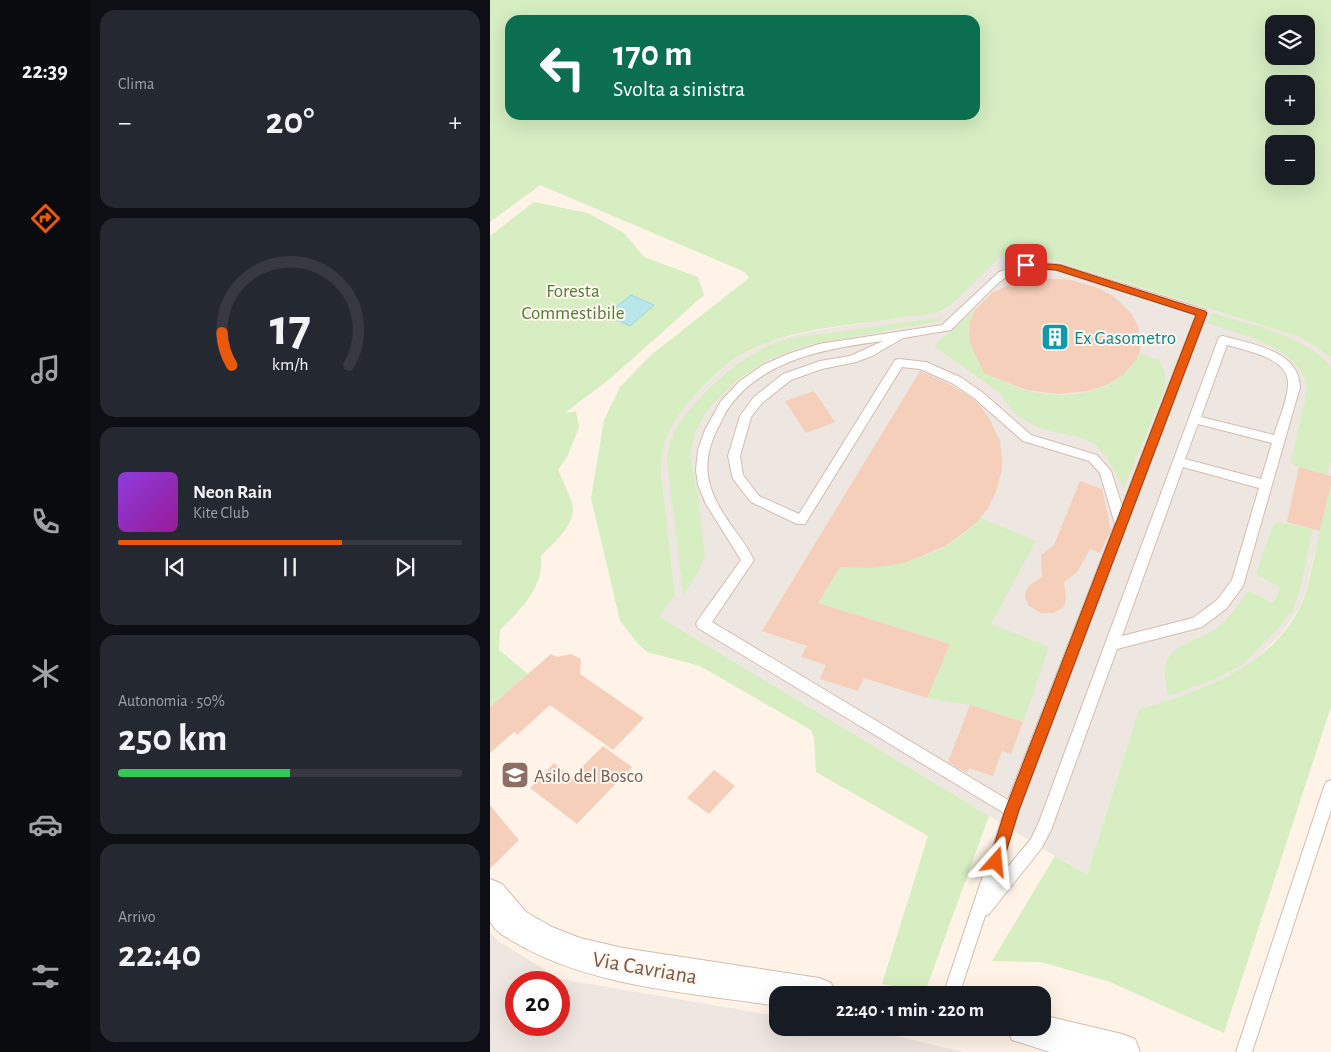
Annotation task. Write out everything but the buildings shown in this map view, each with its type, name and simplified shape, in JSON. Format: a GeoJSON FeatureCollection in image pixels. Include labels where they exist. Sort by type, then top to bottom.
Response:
{"type":"FeatureCollection","features":[{"type":"Feature","properties":{"kind":"street","name":"Via Cavriana"},"geometry":{"type":"LineString","coordinates":[[490,895],[514,924],[542,940],[580,955],[623,965],[769,987]]}},
{"type":"Feature","properties":{"kind":"street"},"geometry":{"type":"LineString","coordinates":[[1051,1035],[1122,1052]]}},
{"type":"Feature","properties":{"kind":"lane"},"geometry":{"type":"LineString","coordinates":[[955,986],[1012,810],[1202,313],[1057,267],[1026,265],[1005,272],[947,328],[846,342],[807,351],[770,364],[738,389],[715,418],[702,453],[704,484],[713,506],[748,560],[703,624],[1012,810]]}},
{"type":"Feature","properties":{"kind":"lane"},"geometry":{"type":"LineString","coordinates":[[902,334],[868,353],[852,359],[820,365],[787,377],[758,400],[746,416],[734,456],[737,476],[755,499],[801,521],[899,363],[922,365],[956,380],[978,395],[1027,438],[1093,458],[1105,470],[1121,524]]}},
{"type":"Feature","properties":{"kind":"lane"},"geometry":{"type":"LineString","coordinates":[[978,915],[1036,844],[1046,825],[1223,340],[1265,353],[1283,362],[1293,374],[1294,387],[1238,582],[1222,604],[1197,623],[1113,644]]}},
{"type":"Feature","properties":{"kind":"lane"},"geometry":{"type":"LineString","coordinates":[[1194,419],[1278,440]]}},
{"type":"Feature","properties":{"kind":"lane"},"geometry":{"type":"LineString","coordinates":[[1179,462],[1266,485]]}},
{"type":"Feature","properties":{"kind":"lane"},"geometry":{"type":"LineString","coordinates":[[1244,1052],[1331,787]]}},
{"type":"Feature","properties":{"kind":"shaded area"},"geometry":{"type":"Polygon","coordinates":[[[1010,247],[1300,337],[1331,358],[1331,484],[1305,594],[1299,608],[1281,634],[1257,658],[1243,668],[1211,686],[1139,711],[1087,875],[658,617],[675,595],[661,473],[661,454],[670,427],[688,402],[724,367],[741,355],[770,341],[812,331],[943,311],[1010,247]]]}},
{"type":"Feature","properties":{"kind":"shaded area"},"geometry":{"type":"Polygon","coordinates":[[[490,933],[500,942],[547,971],[505,971],[505,1036],[570,1036],[570,981],[769,1015],[769,1036],[896,1036],[963,1052],[490,1052],[490,933]]]}},
{"type":"Feature","properties":{"kind":"green space"},"geometry":{"type":"Polygon","coordinates":[[[490,0],[1331,0],[1331,358],[1300,337],[1010,247],[964,292],[941,311],[810,331],[770,342],[751,350],[733,360],[714,376],[682,411],[670,430],[663,450],[661,473],[675,595],[659,617],[989,816],[927,986],[893,986],[882,984],[928,836],[816,772],[814,738],[811,730],[700,666],[647,652],[620,621],[591,498],[604,420],[620,387],[651,355],[749,278],[745,272],[540,185],[490,222],[490,0]]]}},
{"type":"Feature","properties":{"kind":"green space","name":"Foresta Commestibile"},"geometry":{"type":"Polygon","coordinates":[[[534,202],[588,213],[624,233],[644,257],[698,277],[704,295],[612,377],[565,413],[576,411],[579,427],[568,455],[558,470],[572,503],[573,511],[568,526],[541,556],[539,578],[530,597],[500,630],[499,650],[528,674],[490,707],[490,236],[534,202]]]}},
{"type":"Feature","properties":{"kind":"green space"},"geometry":{"type":"Polygon","coordinates":[[[976,309],[969,330],[973,348],[1001,379],[1037,393],[1057,395],[1078,394],[1097,389],[1115,381],[1129,369],[1139,353],[1159,360],[1165,373],[1165,388],[1124,488],[1106,456],[1095,444],[1085,439],[1040,428],[1024,420],[1014,413],[1000,393],[934,346],[976,309]]]}},
{"type":"Feature","properties":{"kind":"green space"},"geometry":{"type":"Polygon","coordinates":[[[1212,313],[1291,338],[1319,355],[1331,366],[1331,459],[1327,475],[1295,466],[1291,462],[1307,391],[1304,376],[1295,364],[1269,345],[1208,323],[1212,313]]]}},
{"type":"Feature","properties":{"kind":"green space"},"geometry":{"type":"Polygon","coordinates":[[[943,317],[940,321],[807,345],[768,360],[738,379],[708,409],[695,431],[690,456],[699,502],[705,556],[698,572],[683,595],[667,460],[670,442],[678,426],[700,398],[725,374],[743,361],[762,349],[781,341],[943,317]]]}},
{"type":"Feature","properties":{"kind":"green space"},"geometry":{"type":"Polygon","coordinates":[[[1331,484],[1331,707],[1224,1033],[1110,982],[1041,962],[992,961],[1055,856],[1087,875],[1139,710],[1189,693],[1237,671],[1258,657],[1277,640],[1293,619],[1305,595],[1331,484]]]}},
{"type":"Feature","properties":{"kind":"green space"},"geometry":{"type":"Polygon","coordinates":[[[980,518],[1036,541],[991,624],[1049,647],[1023,722],[970,705],[927,698],[949,643],[827,606],[812,612],[840,567],[897,564],[916,559],[951,543],[980,518]]]}},
{"type":"Feature","properties":{"kind":"green space"},"geometry":{"type":"Polygon","coordinates":[[[1278,522],[1313,529],[1299,593],[1292,611],[1244,663],[1215,679],[1168,696],[1165,669],[1167,660],[1172,653],[1218,627],[1230,615],[1248,591],[1273,603],[1281,588],[1256,574],[1274,524],[1278,522]]]}},
{"type":"Feature","properties":{"kind":"water"},"geometry":{"type":"Polygon","coordinates":[[[631,295],[654,305],[630,326],[606,315],[631,295]]]}},
{"type":"Feature","properties":{"kind":"place","name":"Ex Gasometro"},"geometry":{"type":"Point","coordinates":[1055,337]}},
{"type":"Feature","properties":{"kind":"place","name":"Asilo del Bosco"},"geometry":{"type":"Point","coordinates":[515,775]}},
{"type":"Feature","properties":{"kind":"route"},"geometry":{"type":"LineString","coordinates":[[996,862],[1012,810],[1202,313],[1057,267],[1041,264],[1026,265]]}}]}
